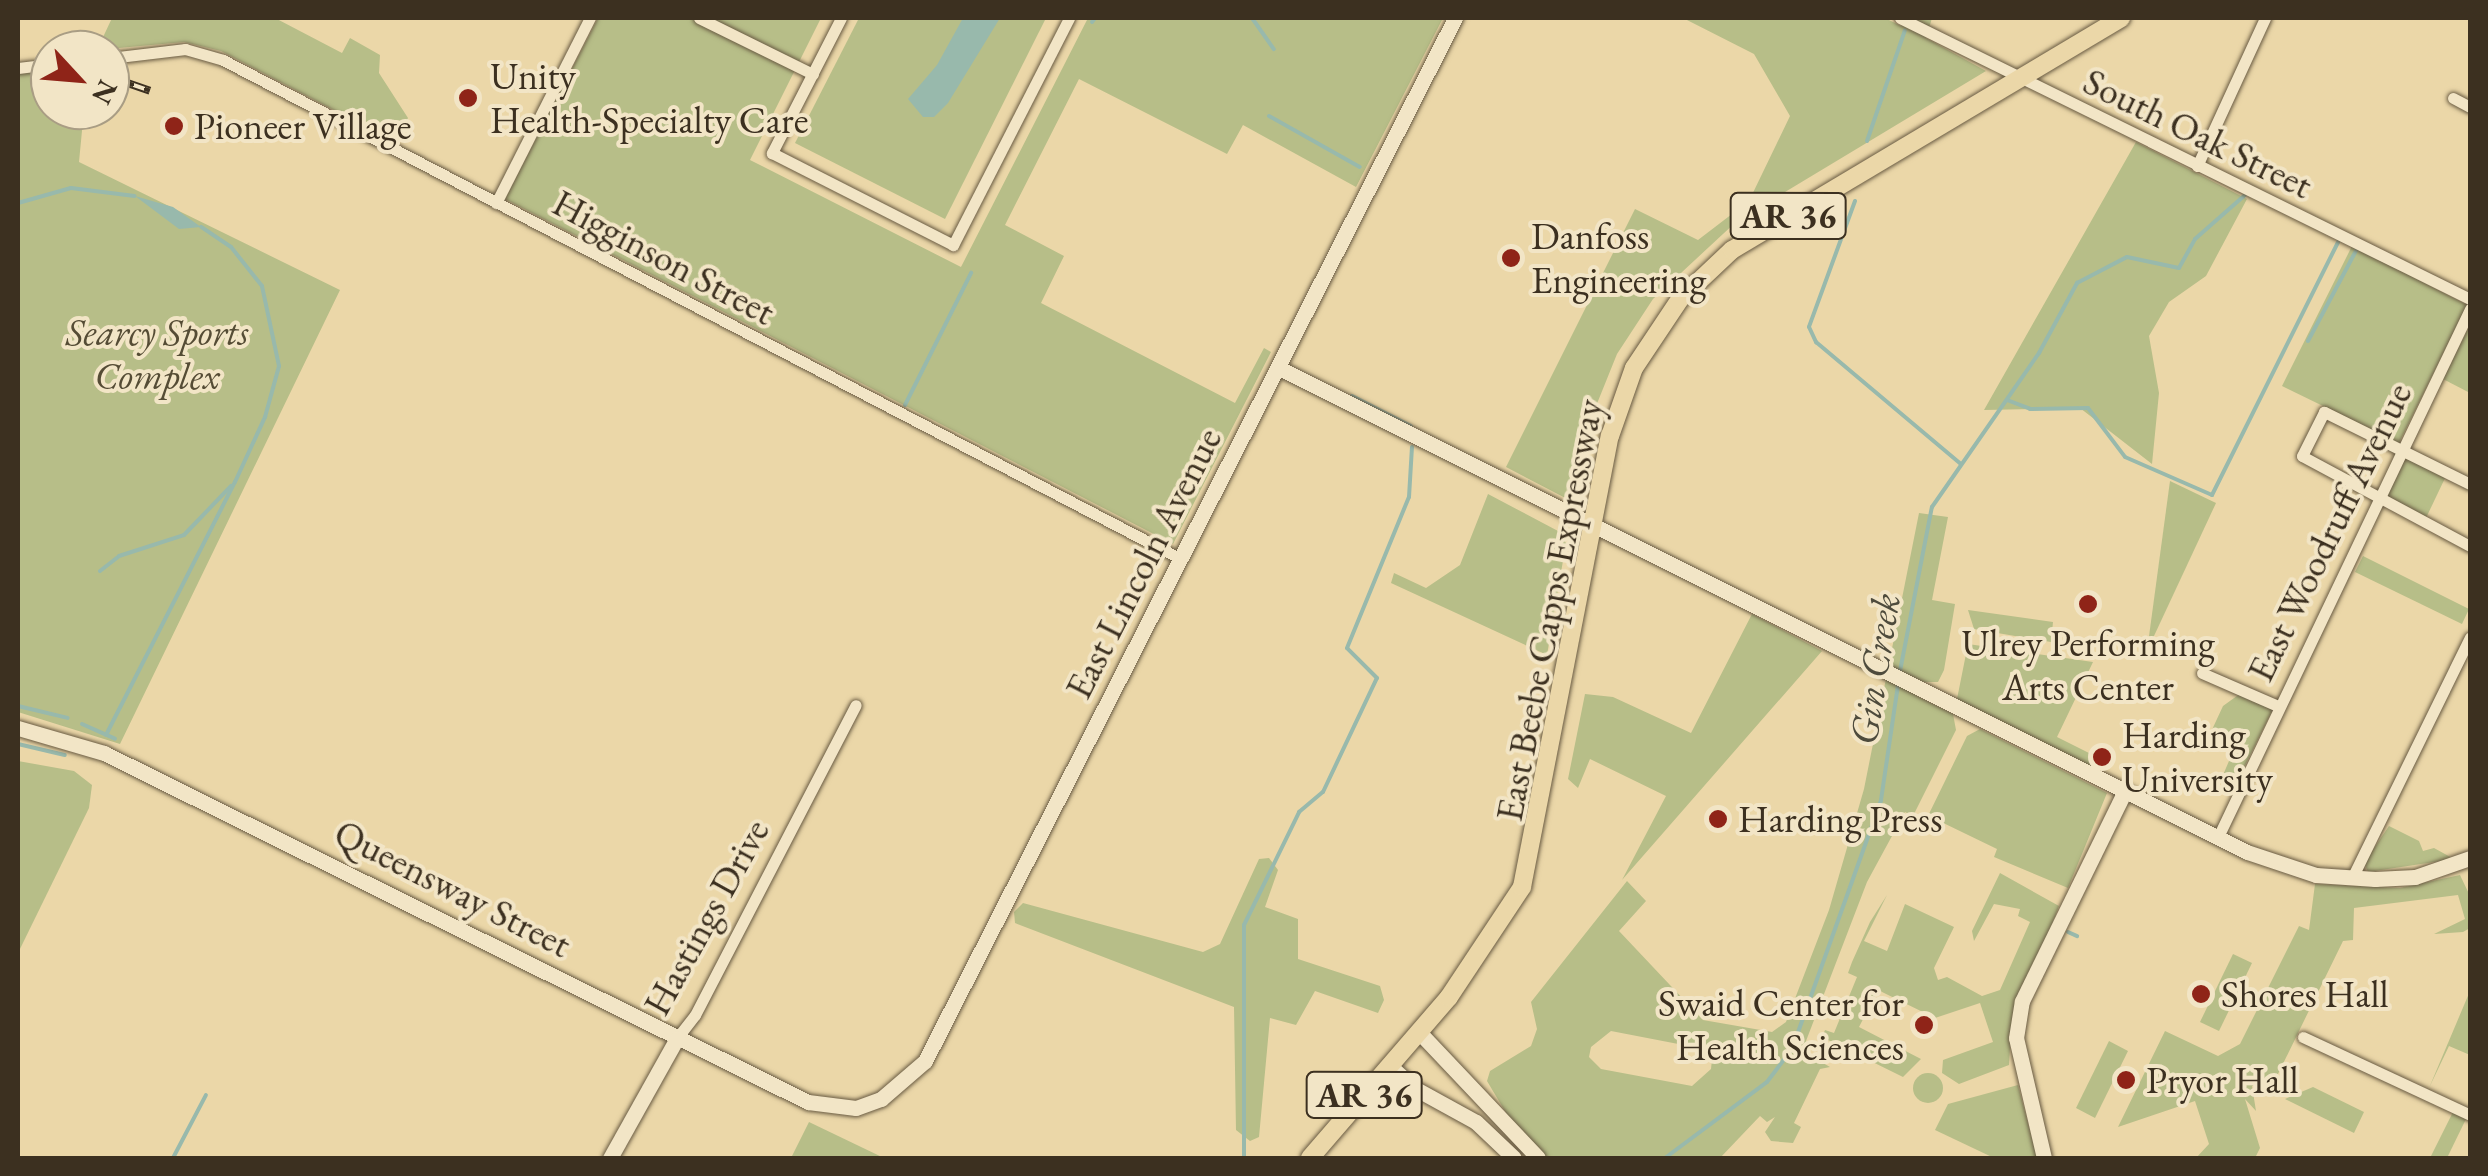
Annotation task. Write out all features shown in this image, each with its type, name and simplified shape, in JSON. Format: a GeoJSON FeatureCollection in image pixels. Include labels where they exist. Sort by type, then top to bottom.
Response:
{"type":"FeatureCollection","features":[{"type":"Feature","properties":{"kind":"main road","name":"East Beebe Capps Expressway"},"geometry":{"type":"LineString","coordinates":[[1310,1158],[1489,944],[1532,861],[1592,530],[1628,386],[1680,300],[1732,250],[2122,18]]}},
{"type":"Feature","properties":{"kind":"street"},"geometry":{"type":"LineString","coordinates":[[496,203],[590,18]]}},
{"type":"Feature","properties":{"kind":"street"},"geometry":{"type":"LineString","coordinates":[[700,18],[812,74]]}},
{"type":"Feature","properties":{"kind":"street"},"geometry":{"type":"LineString","coordinates":[[841,18],[772,153],[953,245],[1069,18]]}},
{"type":"Feature","properties":{"kind":"street","name":"East Lincoln Avenue"},"geometry":{"type":"LineString","coordinates":[[856,1108],[908,1081],[924,1061],[1455,18]]}},
{"type":"Feature","properties":{"kind":"street","name":"South Oak Street"},"geometry":{"type":"LineString","coordinates":[[1900,18],[2470,300]]}},
{"type":"Feature","properties":{"kind":"street"},"geometry":{"type":"LineString","coordinates":[[2197,166],[2265,18]]}},
{"type":"Feature","properties":{"kind":"street","name":"Higginson Street"},"geometry":{"type":"LineString","coordinates":[[130,56],[185,50],[223,60],[1181,559]]}},
{"type":"Feature","properties":{"kind":"street"},"geometry":{"type":"LineString","coordinates":[[2454,98],[2470,107]]}},
{"type":"Feature","properties":{"kind":"street","name":"East Woodruff Avenue"},"geometry":{"type":"LineString","coordinates":[[2218,837],[2470,309]]}},
{"type":"Feature","properties":{"kind":"street"},"geometry":{"type":"LineString","coordinates":[[1279,368],[1592,530],[2218,837],[2290,868],[2352,878],[2415,877],[2470,860]]}},
{"type":"Feature","properties":{"kind":"street"},"geometry":{"type":"LineString","coordinates":[[2470,484],[2324,412],[2302,456],[2470,546]]}},
{"type":"Feature","properties":{"kind":"street"},"geometry":{"type":"LineString","coordinates":[[2352,878],[2470,637]]}},
{"type":"Feature","properties":{"kind":"street"},"geometry":{"type":"LineString","coordinates":[[2202,672],[2278,706]]}},
{"type":"Feature","properties":{"kind":"street","name":"Hastings Drive"},"geometry":{"type":"LineString","coordinates":[[610,1158],[856,705]]}},
{"type":"Feature","properties":{"kind":"street","name":"Queensway Street"},"geometry":{"type":"LineString","coordinates":[[18,728],[71,739],[116,759],[808,1102],[856,1108]]}},
{"type":"Feature","properties":{"kind":"street"},"geometry":{"type":"LineString","coordinates":[[2044,1158],[2016,1038],[2022,1001],[2124,791]]}},
{"type":"Feature","properties":{"kind":"street"},"geometry":{"type":"LineString","coordinates":[[1418,1032],[1538,1158]]}},
{"type":"Feature","properties":{"kind":"street"},"geometry":{"type":"LineString","coordinates":[[2303,1038],[2470,1114]]}},
{"type":"Feature","properties":{"kind":"street"},"geometry":{"type":"LineString","coordinates":[[1389,1064],[1416,1089],[1476,1122],[1514,1158]]}},
{"type":"Feature","properties":{"kind":"green space"},"geometry":{"type":"Polygon","coordinates":[[[112,18],[275,18],[342,53],[350,38],[380,55],[379,73],[408,118],[395,142],[221,51],[184,42],[130,47],[130,30],[106,30],[112,18]]]}},
{"type":"Feature","properties":{"kind":"green space"},"geometry":{"type":"Polygon","coordinates":[[[598,18],[821,18],[750,160],[961,267],[1088,18],[1443,18],[1356,187],[1243,125],[1227,154],[1079,79],[1005,225],[1064,256],[1041,303],[1235,403],[1264,348],[1271,352],[1173,544],[505,199],[598,18]]]}},
{"type":"Feature","properties":{"kind":"green space"},"geometry":{"type":"Polygon","coordinates":[[[859,18],[1046,18],[945,219],[795,143],[859,18]]]}},
{"type":"Feature","properties":{"kind":"green space"},"geometry":{"type":"Polygon","coordinates":[[[1683,18],[1885,18],[1901,26],[1905,18],[1932,18],[1926,38],[1986,71],[1737,221],[1653,299],[1617,354],[1590,421],[1575,503],[1506,467],[1635,209],[1698,240],[1749,201],[1790,116],[1754,54],[1683,18]]]}},
{"type":"Feature","properties":{"kind":"green space","name":"Searcy Sports Complex"},"geometry":{"type":"Polygon","coordinates":[[[30,73],[30,130],[82,130],[79,162],[340,290],[120,744],[18,712],[18,74],[30,73]]]}},
{"type":"Feature","properties":{"kind":"green space"},"geometry":{"type":"Polygon","coordinates":[[[2136,142],[2247,199],[2206,276],[2169,302],[2149,336],[2159,393],[2152,464],[2080,408],[1984,410],[2136,142]]]}},
{"type":"Feature","properties":{"kind":"green space"},"geometry":{"type":"Polygon","coordinates":[[[2352,246],[2467,305],[2399,443],[2282,386],[2352,246]]]}},
{"type":"Feature","properties":{"kind":"green space"},"geometry":{"type":"Polygon","coordinates":[[[2470,325],[2470,393],[2443,379],[2470,325]]]}},
{"type":"Feature","properties":{"kind":"green space"},"geometry":{"type":"Polygon","coordinates":[[[2403,455],[2446,476],[2426,518],[2383,497],[2403,455]]]}},
{"type":"Feature","properties":{"kind":"green space"},"geometry":{"type":"Polygon","coordinates":[[[2170,481],[2216,503],[2147,651],[2170,481]]]}},
{"type":"Feature","properties":{"kind":"green space"},"geometry":{"type":"Polygon","coordinates":[[[1488,494],[1558,531],[1566,543],[1547,655],[1391,583],[1394,573],[1426,588],[1460,565],[1488,494]]]}},
{"type":"Feature","properties":{"kind":"green space"},"geometry":{"type":"Polygon","coordinates":[[[1919,513],[1948,517],[1932,600],[1955,604],[1944,670],[1938,682],[1917,682],[1915,695],[1953,714],[1956,730],[1913,816],[1905,812],[1867,882],[1806,1041],[1809,1055],[1830,1067],[1820,1069],[1794,1123],[1801,1127],[1793,1143],[1771,1141],[1765,1132],[1775,1117],[1767,1122],[1760,1116],[1720,1158],[1547,1158],[1518,1133],[1487,1081],[1490,1071],[1531,1046],[1537,1029],[1531,1002],[1627,881],[1646,901],[1619,931],[1703,1020],[1772,1032],[1786,1022],[1829,910],[1864,789],[1919,513]],[[1611,1031],[1591,1047],[1589,1057],[1601,1069],[1692,1086],[1711,1069],[1712,1059],[1699,1048],[1611,1031]]]}},
{"type":"Feature","properties":{"kind":"green space"},"geometry":{"type":"Polygon","coordinates":[[[2363,556],[2469,609],[2462,624],[2355,572],[2363,556]]]}},
{"type":"Feature","properties":{"kind":"green space"},"geometry":{"type":"Polygon","coordinates":[[[1968,610],[2053,622],[2051,642],[1974,629],[1968,610]]]}},
{"type":"Feature","properties":{"kind":"green space"},"geometry":{"type":"Polygon","coordinates":[[[1752,614],[1822,651],[1622,880],[1666,796],[1590,759],[1578,788],[1568,779],[1585,694],[1613,697],[1691,733],[1752,614]]]}},
{"type":"Feature","properties":{"kind":"green space"},"geometry":{"type":"Polygon","coordinates":[[[1968,644],[2093,662],[2057,737],[2105,761],[2100,772],[1957,699],[1968,644]]]}},
{"type":"Feature","properties":{"kind":"green space"},"geometry":{"type":"Polygon","coordinates":[[[2241,693],[2273,709],[2229,798],[2233,789],[2223,775],[2238,740],[2210,734],[2223,706],[2241,693]]]}},
{"type":"Feature","properties":{"kind":"green space"},"geometry":{"type":"Polygon","coordinates":[[[1980,729],[2107,793],[2068,888],[1994,857],[1997,849],[1933,818],[1925,822],[1967,736],[1980,729]]]}},
{"type":"Feature","properties":{"kind":"green space"},"geometry":{"type":"Polygon","coordinates":[[[18,761],[74,771],[92,785],[89,808],[18,953],[18,761]]]}},
{"type":"Feature","properties":{"kind":"green space"},"geometry":{"type":"Polygon","coordinates":[[[2389,826],[2419,841],[2423,851],[2434,848],[2454,859],[2368,872],[2364,863],[2389,826]]]}},
{"type":"Feature","properties":{"kind":"green space"},"geometry":{"type":"Polygon","coordinates":[[[1269,858],[1278,870],[1265,907],[1298,919],[1298,959],[1380,986],[1384,1000],[1378,1013],[1315,991],[1296,1025],[1270,1018],[1259,1137],[1250,1141],[1236,1130],[1234,1007],[1015,923],[1014,912],[1023,903],[1203,952],[1220,944],[1259,859],[1269,858]]]}},
{"type":"Feature","properties":{"kind":"green space"},"geometry":{"type":"Polygon","coordinates":[[[2000,873],[2059,906],[2011,1031],[2009,1065],[1959,1084],[1942,1073],[1943,1060],[1993,1042],[1980,1003],[1935,1018],[1878,990],[1859,1027],[1921,1059],[1903,1077],[1822,1037],[1825,1030],[1834,1033],[1857,977],[1848,973],[1852,962],[1887,895],[1864,941],[1887,951],[1905,904],[1954,927],[1934,968],[1938,980],[1947,977],[1982,996],[2000,990],[2030,922],[2018,916],[2020,909],[1994,904],[1974,941],[1972,931],[2000,873]]]}},
{"type":"Feature","properties":{"kind":"green space"},"geometry":{"type":"Polygon","coordinates":[[[2460,875],[2470,896],[2470,928],[2463,932],[2434,934],[2465,919],[2458,895],[2354,908],[2353,940],[2343,941],[2278,1074],[2252,1086],[2256,1111],[2245,1099],[2260,1148],[2255,1158],[2196,1158],[2209,1144],[2195,1101],[2118,1127],[2165,1031],[2218,1056],[2240,1044],[2299,926],[2309,930],[2315,884],[2400,888],[2460,875]]]}},
{"type":"Feature","properties":{"kind":"green space"},"geometry":{"type":"Polygon","coordinates":[[[2233,954],[2252,963],[2219,1031],[2200,1022],[2233,954]]]}},
{"type":"Feature","properties":{"kind":"green space"},"geometry":{"type":"Polygon","coordinates":[[[2470,991],[2470,1055],[2449,1046],[2429,1088],[2470,991]]]}},
{"type":"Feature","properties":{"kind":"green space"},"geometry":{"type":"Polygon","coordinates":[[[2109,1041],[2128,1051],[2095,1118],[2076,1108],[2109,1041]]]}},
{"type":"Feature","properties":{"kind":"green space"},"geometry":{"type":"Polygon","coordinates":[[[1928,1073],[1939,1077],[1943,1088],[1939,1099],[1928,1103],[1917,1099],[1913,1088],[1917,1077],[1928,1073]]]}},
{"type":"Feature","properties":{"kind":"green space"},"geometry":{"type":"Polygon","coordinates":[[[2018,1085],[2037,1158],[1994,1158],[1935,1130],[1948,1104],[2018,1085]]]}},
{"type":"Feature","properties":{"kind":"green space"},"geometry":{"type":"Polygon","coordinates":[[[2313,1087],[2364,1112],[2354,1133],[2285,1099],[2313,1087]]]}},
{"type":"Feature","properties":{"kind":"green space"},"geometry":{"type":"Polygon","coordinates":[[[2453,1112],[2466,1119],[2447,1158],[2430,1158],[2453,1112]]]}},
{"type":"Feature","properties":{"kind":"green space"},"geometry":{"type":"Polygon","coordinates":[[[809,1122],[884,1158],[791,1158],[809,1122]]]}},
{"type":"Feature","properties":{"kind":"shaded area"},"geometry":{"type":"Polygon","coordinates":[[[963,18],[1000,18],[948,103],[934,117],[923,117],[908,99],[937,65],[963,18]]]}},
{"type":"Feature","properties":{"kind":"shaded area"},"geometry":{"type":"Polygon","coordinates":[[[135,196],[173,207],[201,227],[179,229],[135,196]]]}},
{"type":"Feature","properties":{"kind":"waterway"},"geometry":{"type":"LineString","coordinates":[[1092,22],[1095,18]]}},
{"type":"Feature","properties":{"kind":"waterway"},"geometry":{"type":"LineString","coordinates":[[1252,18],[1274,49]]}},
{"type":"Feature","properties":{"kind":"waterway","name":"Gin Creek"},"geometry":{"type":"LineString","coordinates":[[1867,141],[1905,30]]}},
{"type":"Feature","properties":{"kind":"waterway"},"geometry":{"type":"LineString","coordinates":[[1269,116],[1360,167]]}},
{"type":"Feature","properties":{"kind":"waterway"},"geometry":{"type":"LineString","coordinates":[[18,203],[71,188],[135,196]]}},
{"type":"Feature","properties":{"kind":"waterway"},"geometry":{"type":"LineString","coordinates":[[1900,671],[1932,507],[2039,353],[2077,283],[2127,257],[2179,268],[2195,239],[2245,195]]}},
{"type":"Feature","properties":{"kind":"waterway","name":"Gin Creek"},"geometry":{"type":"LineString","coordinates":[[1855,201],[1809,327],[1816,342],[1961,464]]}},
{"type":"Feature","properties":{"kind":"waterway"},"geometry":{"type":"LineString","coordinates":[[106,735],[235,482],[265,417],[279,366],[262,286],[231,247],[201,227]]}},
{"type":"Feature","properties":{"kind":"waterway"},"geometry":{"type":"LineString","coordinates":[[2007,400],[2030,409],[2088,408],[2125,457],[2212,495],[2338,242]]}},
{"type":"Feature","properties":{"kind":"waterway"},"geometry":{"type":"LineString","coordinates":[[2308,341],[2357,249]]}},
{"type":"Feature","properties":{"kind":"waterway"},"geometry":{"type":"LineString","coordinates":[[905,405],[971,273]]}},
{"type":"Feature","properties":{"kind":"waterway"},"geometry":{"type":"LineString","coordinates":[[1352,396],[1411,426]]}},
{"type":"Feature","properties":{"kind":"waterway"},"geometry":{"type":"LineString","coordinates":[[1244,1158],[1244,925],[1299,812],[1323,792],[1377,678],[1347,648],[1409,497],[1412,447]]}},
{"type":"Feature","properties":{"kind":"waterway"},"geometry":{"type":"LineString","coordinates":[[100,571],[119,556],[184,535],[231,486]]}},
{"type":"Feature","properties":{"kind":"waterway","name":"Gin Creek"},"geometry":{"type":"LineString","coordinates":[[1665,1158],[1767,1082],[1792,1049],[1881,800],[1898,685]]}},
{"type":"Feature","properties":{"kind":"waterway"},"geometry":{"type":"LineString","coordinates":[[18,706],[68,718]]}},
{"type":"Feature","properties":{"kind":"waterway"},"geometry":{"type":"LineString","coordinates":[[82,724],[115,739]]}},
{"type":"Feature","properties":{"kind":"waterway"},"geometry":{"type":"LineString","coordinates":[[18,744],[65,755]]}},
{"type":"Feature","properties":{"kind":"waterway"},"geometry":{"type":"LineString","coordinates":[[2068,932],[2077,936]]}},
{"type":"Feature","properties":{"kind":"waterway"},"geometry":{"type":"LineString","coordinates":[[173,1158],[206,1095]]}},
{"type":"Feature","properties":{"kind":"railway"},"geometry":{"type":"LineString","coordinates":[[130,84],[150,91]]}},
{"type":"Feature","properties":{"kind":"place","name":"Unity Health-Specialty Care"},"geometry":{"type":"Point","coordinates":[468,98]}},
{"type":"Feature","properties":{"kind":"place","name":"Pioneer Village"},"geometry":{"type":"Point","coordinates":[174,126]}},
{"type":"Feature","properties":{"kind":"place","name":"Danfoss Engineering"},"geometry":{"type":"Point","coordinates":[1511,258]}},
{"type":"Feature","properties":{"kind":"place","name":"Ulrey Performing Arts Center"},"geometry":{"type":"Point","coordinates":[2088,604]}},
{"type":"Feature","properties":{"kind":"place","name":"Harding University"},"geometry":{"type":"Point","coordinates":[2102,757]}},
{"type":"Feature","properties":{"kind":"place","name":"Harding Press"},"geometry":{"type":"Point","coordinates":[1718,819]}},
{"type":"Feature","properties":{"kind":"place","name":"Shores Hall"},"geometry":{"type":"Point","coordinates":[2201,994]}},
{"type":"Feature","properties":{"kind":"place","name":"Swaid Center for Health Sciences"},"geometry":{"type":"Point","coordinates":[1924,1025]}},
{"type":"Feature","properties":{"kind":"place","name":"Pryor Hall"},"geometry":{"type":"Point","coordinates":[2126,1080]}}]}
